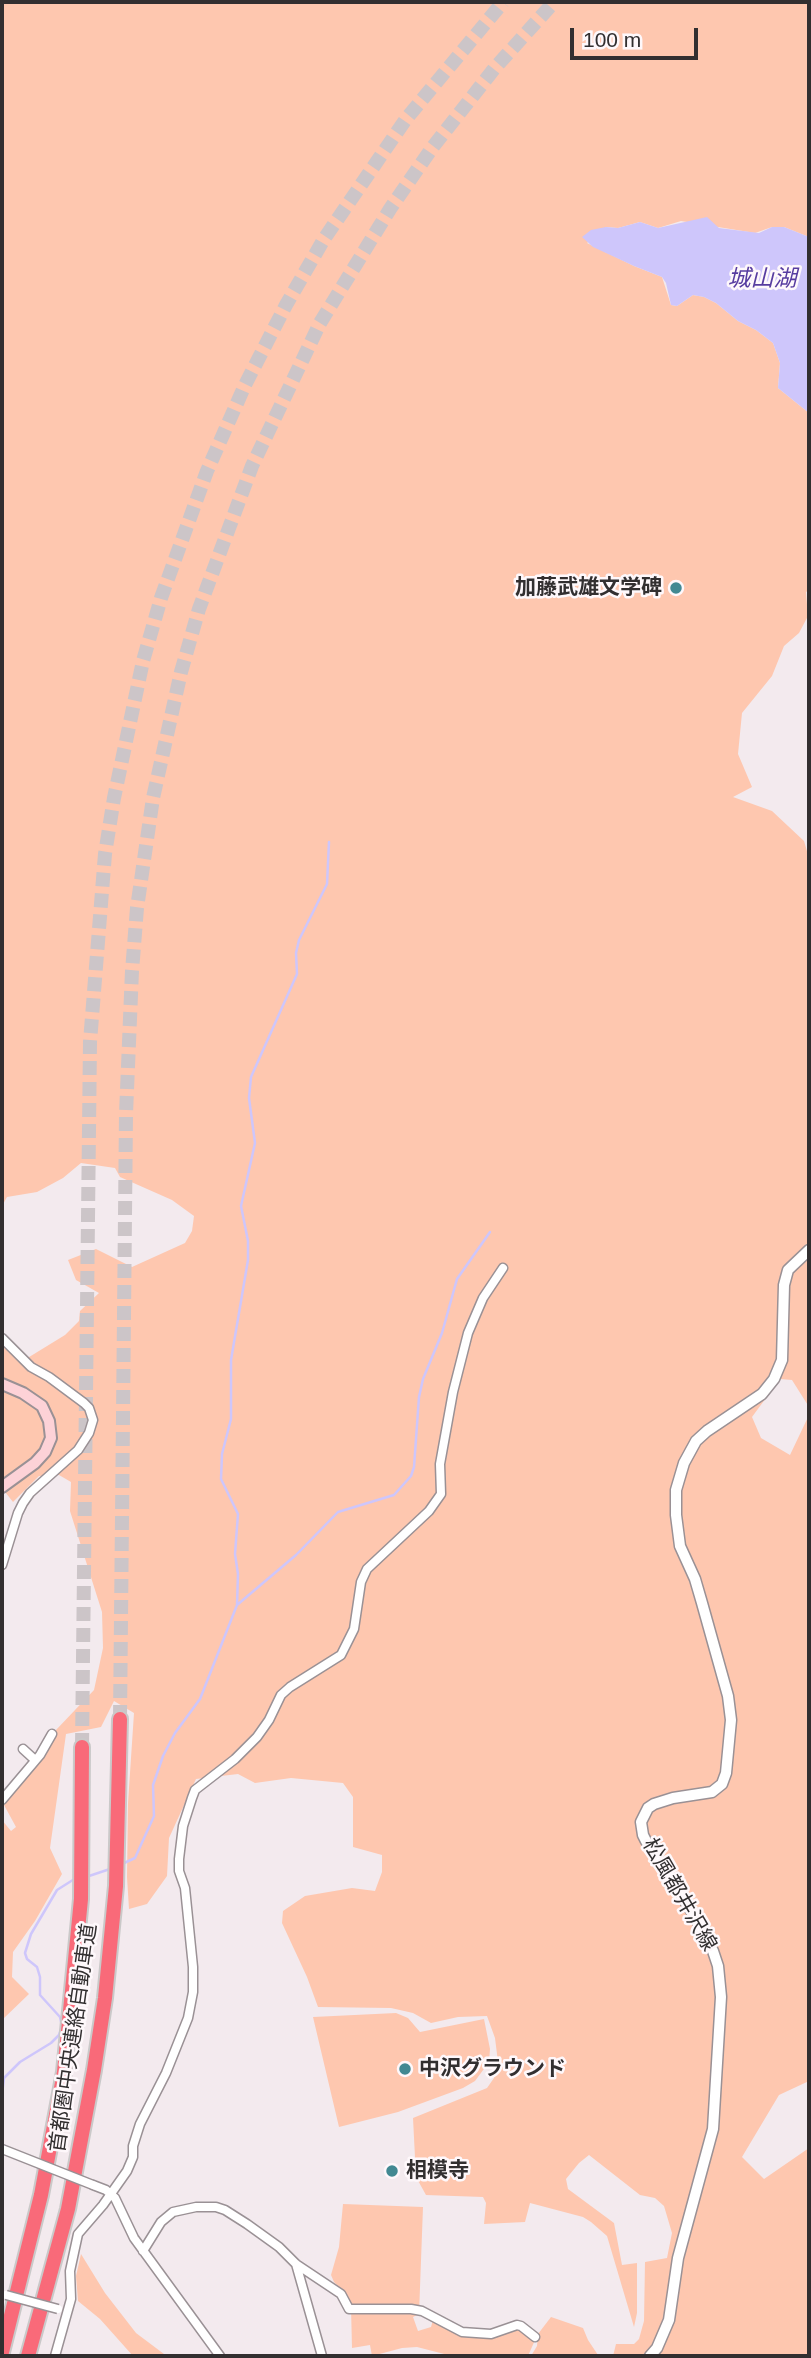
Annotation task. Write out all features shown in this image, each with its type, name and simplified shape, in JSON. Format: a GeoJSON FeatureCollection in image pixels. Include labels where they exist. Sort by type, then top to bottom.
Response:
{"type":"FeatureCollection","features":[{"type":"Feature","properties":{"kind":"highway","name":"首都圏中央連絡自動車道"},"geometry":{"type":"LineString","coordinates":[[28,2356],[55,2260],[79,2156],[105,1998],[116,1886],[120,1719]]}},
{"type":"Feature","properties":{"kind":"highway","name":"首都圏中央連絡自動車道"},"geometry":{"type":"LineString","coordinates":[[2,2352],[38,2207],[64,2072],[81,1899],[82,1747]]}},
{"type":"Feature","properties":{"kind":"main road"},"geometry":{"type":"LineString","coordinates":[[2,1384],[43,1406],[51,1438],[45,1452],[35,1463],[2,1487]]}},
{"type":"Feature","properties":{"kind":"street","name":"松風都井沢線"},"geometry":{"type":"LineString","coordinates":[[650,2356],[657,2348],[669,2319],[678,2258],[710,2140],[720,1997],[718,1966],[713,1951],[694,1915],[643,1835],[642,1822],[648,1808],[654,1804],[712,1792],[722,1784],[726,1773],[731,1720],[728,1696],[695,1579],[680,1546],[676,1490],[684,1463],[696,1441],[762,1394],[774,1379],[782,1360],[784,1285],[788,1270],[809,1250]]}},
{"type":"Feature","properties":{"kind":"street"},"geometry":{"type":"LineString","coordinates":[[55,2356],[63,2311],[72,2293],[71,2262],[78,2234],[111,2193],[133,2157],[133,2146],[140,2124],[166,2073],[189,2010],[193,1967],[185,1888],[179,1871],[179,1859],[183,1826],[195,1790],[235,1759],[257,1737],[281,1695],[290,1686],[341,1656],[355,1629],[361,1582],[367,1569],[429,1511],[441,1494],[440,1464],[453,1392],[468,1333],[483,1298],[503,1268]]}},
{"type":"Feature","properties":{"kind":"street"},"geometry":{"type":"LineString","coordinates":[[2,1338],[31,1367],[84,1403],[93,1420],[89,1433],[78,1450],[30,1493],[23,1503],[2,1565]]}},
{"type":"Feature","properties":{"kind":"street"},"geometry":{"type":"LineString","coordinates":[[2,1800],[35,1760],[52,1734]]}},
{"type":"Feature","properties":{"kind":"street"},"geometry":{"type":"LineString","coordinates":[[23,1749],[35,1760]]}},
{"type":"Feature","properties":{"kind":"street"},"geometry":{"type":"LineString","coordinates":[[2,2149],[111,2193],[120,2205],[131,2234],[220,2356]]}},
{"type":"Feature","properties":{"kind":"street"},"geometry":{"type":"LineString","coordinates":[[143,2251],[167,2216],[180,2210],[216,2207],[232,2214],[279,2247],[296,2264],[341,2294],[349,2309],[411,2309],[422,2311],[462,2332],[491,2334],[517,2325],[535,2337]]}},
{"type":"Feature","properties":{"kind":"street"},"geometry":{"type":"LineString","coordinates":[[296,2264],[322,2356]]}},
{"type":"Feature","properties":{"kind":"street"},"geometry":{"type":"LineString","coordinates":[[4,2295],[63,2311]]}},
{"type":"Feature","properties":{"kind":"shaded area"},"geometry":{"type":"Polygon","coordinates":[[[2,2],[809,2],[809,237],[784,227],[772,227],[755,233],[681,221],[658,228],[640,222],[618,228],[606,227],[587,243],[662,277],[671,305],[677,306],[693,295],[704,297],[773,343],[780,363],[778,388],[809,413],[809,590],[806,592],[808,616],[799,633],[784,646],[772,676],[742,713],[738,754],[752,787],[733,797],[772,811],[804,841],[809,858],[809,1407],[792,1380],[780,1379],[752,1417],[761,1438],[790,1455],[809,1415],[809,2081],[779,2095],[742,2157],[764,2179],[809,2148],[809,2356],[613,2356],[616,2344],[634,2344],[639,2339],[644,2321],[645,2262],[667,2258],[672,2233],[664,2206],[655,2198],[640,2195],[589,2155],[566,2179],[568,2189],[614,2223],[622,2265],[637,2263],[637,2313],[634,2327],[607,2236],[591,2222],[583,2217],[530,2203],[525,2222],[484,2224],[486,2203],[483,2197],[426,2195],[416,2177],[413,2118],[487,2088],[494,2078],[498,2062],[495,2038],[487,2016],[458,2017],[431,2023],[413,2013],[391,2008],[318,2007],[282,1923],[283,1911],[305,1896],[352,1888],[375,1891],[382,1872],[382,1855],[353,1847],[353,1797],[343,1783],[291,1778],[255,1783],[238,1774],[196,1779],[169,1838],[167,1876],[147,1904],[129,1909],[128,1803],[134,1713],[114,1701],[101,1727],[66,1734],[50,1848],[62,1874],[35,1921],[13,1952],[12,1977],[29,1994],[2,2020],[2,1820],[11,1831],[16,1827],[4,1805],[51,1746],[56,1730],[94,1690],[103,1648],[102,1612],[70,1511],[71,1482],[59,1475],[39,1476],[13,1502],[2,1488],[2,1346],[21,1362],[65,1335],[79,1321],[80,1311],[99,1293],[76,1280],[68,1260],[96,1249],[132,1267],[185,1243],[192,1231],[194,1216],[172,1200],[120,1177],[115,1168],[81,1163],[63,1178],[37,1192],[7,1197],[2,1206],[2,2]]]}},
{"type":"Feature","properties":{"kind":"shaded area","name":"中沢グラウンド"},"geometry":{"type":"Polygon","coordinates":[[[396,2013],[408,2018],[420,2032],[484,2019],[490,2049],[489,2062],[475,2081],[463,2088],[398,2112],[339,2127],[313,2017],[396,2013]]]}},
{"type":"Feature","properties":{"kind":"shaded area"},"geometry":{"type":"Polygon","coordinates":[[[343,2204],[423,2207],[419,2314],[413,2317],[418,2331],[431,2327],[433,2320],[470,2337],[484,2337],[521,2329],[535,2340],[528,2356],[452,2356],[417,2347],[372,2356],[370,2345],[352,2348],[351,2307],[348,2296],[331,2275],[339,2247],[343,2204]]]}},
{"type":"Feature","properties":{"kind":"shaded area"},"geometry":{"type":"Polygon","coordinates":[[[81,2254],[105,2293],[136,2333],[164,2354],[208,2356],[133,2356],[100,2319],[78,2301],[76,2276],[81,2254]]]}},
{"type":"Feature","properties":{"kind":"shaded area"},"geometry":{"type":"Polygon","coordinates":[[[551,2317],[583,2328],[588,2340],[601,2356],[531,2356],[537,2346],[538,2334],[551,2317]]]}},
{"type":"Feature","properties":{"kind":"water","name":"城山湖"},"geometry":{"type":"Polygon","coordinates":[[[707,217],[719,228],[759,233],[772,227],[784,227],[809,237],[809,413],[778,388],[780,363],[773,343],[704,297],[693,295],[677,306],[671,305],[662,277],[593,247],[582,237],[591,230],[606,227],[618,228],[640,222],[658,228],[707,217]]]}},
{"type":"Feature","properties":{"kind":"waterway"},"geometry":{"type":"LineString","coordinates":[[237,1605],[238,1574],[235,1554],[238,1514],[221,1479],[222,1454],[231,1419],[231,1360],[248,1260],[248,1241],[241,1206],[255,1143],[249,1098],[251,1077],[297,974],[296,953],[299,940],[327,884],[329,842]]}},
{"type":"Feature","properties":{"kind":"waterway"},"geometry":{"type":"LineString","coordinates":[[122,1864],[135,1858],[154,1816],[153,1785],[163,1756],[175,1733],[200,1699],[237,1605],[296,1555],[338,1512],[394,1495],[411,1476],[423,1379],[442,1333],[457,1279],[490,1232]]}},
{"type":"Feature","properties":{"kind":"waterway"},"geometry":{"type":"LineString","coordinates":[[86,1877],[113,1868]]}},
{"type":"Feature","properties":{"kind":"waterway"},"geometry":{"type":"LineString","coordinates":[[2,2094],[4,2078],[20,2062],[59,2035],[62,2026],[60,2017],[40,1995],[37,1967],[27,1959],[25,1953],[31,1934],[57,1890],[76,1878]]}},
{"type":"Feature","properties":{"kind":"tunnel"},"geometry":{"type":"LineString","coordinates":[[82,1747],[90,1042],[105,854],[143,661],[161,598],[207,471],[245,385],[286,305],[324,239],[406,119],[503,2]]}},
{"type":"Feature","properties":{"kind":"tunnel"},"geometry":{"type":"LineString","coordinates":[[120,1719],[126,1114],[132,971],[137,908],[153,798],[181,672],[199,609],[252,466],[320,323],[390,209],[432,148],[494,69],[554,2]]}},
{"type":"Feature","properties":{"kind":"place","name":"加藤武雄文学碑"},"geometry":{"type":"Point","coordinates":[676,588]}},
{"type":"Feature","properties":{"kind":"place","name":"中沢グラウンド"},"geometry":{"type":"Point","coordinates":[405,2069]}},
{"type":"Feature","properties":{"kind":"place","name":"相模寺"},"geometry":{"type":"Point","coordinates":[392,2171]}}]}
